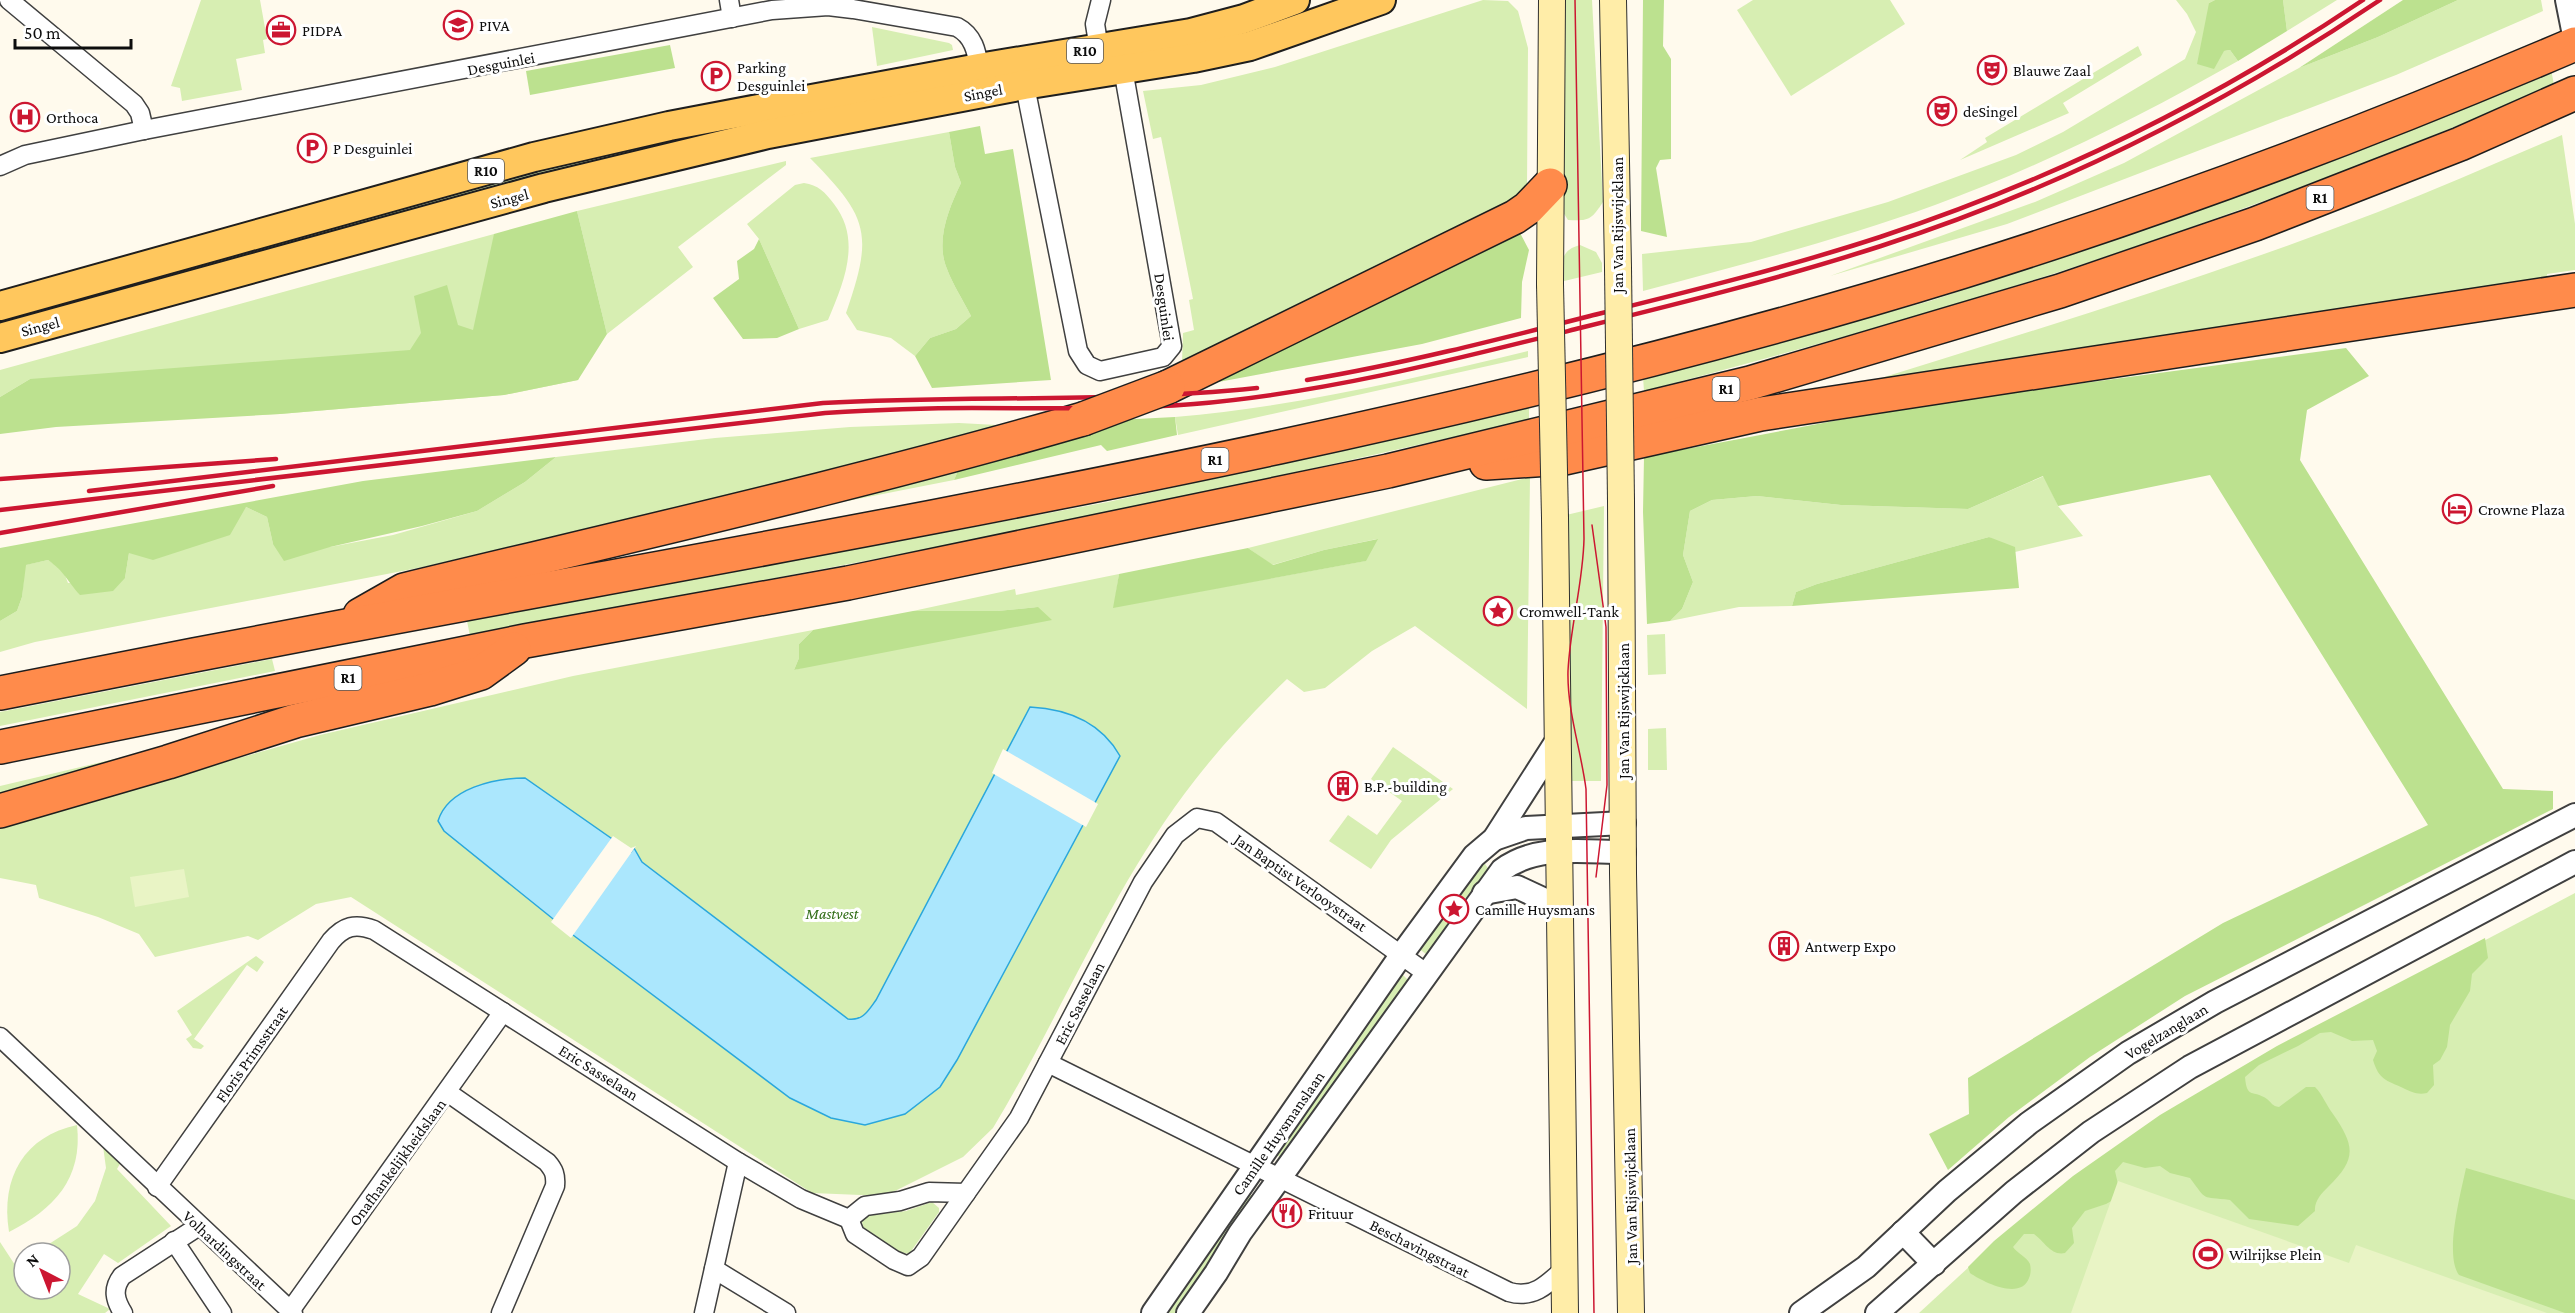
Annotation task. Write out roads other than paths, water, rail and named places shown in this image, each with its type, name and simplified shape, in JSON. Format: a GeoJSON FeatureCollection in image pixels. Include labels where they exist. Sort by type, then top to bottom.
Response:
{"type":"FeatureCollection","features":[{"type":"Feature","properties":{"kind":"highway","name":"R1"},"geometry":{"type":"LineString","coordinates":[[0,693],[337,628],[824,539],[1120,481],[1476,402],[1728,339],[1956,273],[2091,230],[2289,160],[2440,101],[2575,42]]}},
{"type":"Feature","properties":{"kind":"highway","name":"R1"},"geometry":{"type":"LineString","coordinates":[[0,747],[525,641],[848,583],[1388,471],[1750,384],[2060,291],[2255,224],[2460,144],[2575,93]]}},
{"type":"Feature","properties":{"kind":"highway"},"geometry":{"type":"LineString","coordinates":[[2060,291],[2124,287],[2383,194],[2575,115]]}},
{"type":"Feature","properties":{"kind":"highway"},"geometry":{"type":"LineString","coordinates":[[337,628],[404,590],[827,488],[1083,419],[1168,387],[1515,217],[1528,208],[1550,184]]}},
{"type":"Feature","properties":{"kind":"highway"},"geometry":{"type":"LineString","coordinates":[[1388,471],[1565,458],[1773,412],[2575,290]]}},
{"type":"Feature","properties":{"kind":"highway"},"geometry":{"type":"LineString","coordinates":[[0,811],[168,762],[295,721],[430,689],[482,673],[525,641]]}},
{"type":"Feature","properties":{"kind":"main road","name":"R10"},"geometry":{"type":"LineString","coordinates":[[1023,73],[1099,49],[1191,33],[1244,19],[1295,0]]}},
{"type":"Feature","properties":{"kind":"main road","name":"R10"},"geometry":{"type":"LineString","coordinates":[[982,80],[1023,73],[1123,69],[1250,46],[1381,0]]}},
{"type":"Feature","properties":{"kind":"main road","name":"Jan Van Rijswijcklaan"},"geometry":{"type":"LineString","coordinates":[[1613,0],[1631,1313]]}},
{"type":"Feature","properties":{"kind":"main road"},"geometry":{"type":"LineString","coordinates":[[1547,6],[1565,1313]]}},
{"type":"Feature","properties":{"kind":"main road","name":"Singel"},"geometry":{"type":"LineString","coordinates":[[0,306],[534,157],[680,124],[982,80]]}},
{"type":"Feature","properties":{"kind":"main road","name":"Singel"},"geometry":{"type":"LineString","coordinates":[[0,338],[544,188],[982,80]]}},
{"type":"Feature","properties":{"kind":"street"},"geometry":{"type":"LineString","coordinates":[[9,0],[134,104],[140,113],[144,130]]}},
{"type":"Feature","properties":{"kind":"street"},"geometry":{"type":"LineString","coordinates":[[729,0],[732,18]]}},
{"type":"Feature","properties":{"kind":"street"},"geometry":{"type":"LineString","coordinates":[[1099,49],[1095,24],[1101,0]]}},
{"type":"Feature","properties":{"kind":"street"},"geometry":{"type":"LineString","coordinates":[[2567,0],[2575,42]]}},
{"type":"Feature","properties":{"kind":"street","name":"Desguinlei"},"geometry":{"type":"LineString","coordinates":[[0,166],[25,155],[144,130],[772,10],[828,6],[957,27],[968,33],[972,40],[982,80]]}},
{"type":"Feature","properties":{"kind":"street","name":"Desguinlei"},"geometry":{"type":"LineString","coordinates":[[1023,73],[1078,351],[1087,365],[1100,371],[1163,357],[1172,346],[1123,69]]}},
{"type":"Feature","properties":{"kind":"street","name":"Camille Huysmanslaan"},"geometry":{"type":"LineString","coordinates":[[1154,1313],[1402,954],[1474,856],[1494,839],[1558,739]]}},
{"type":"Feature","properties":{"kind":"street","name":"Vogelzanglaan"},"geometry":{"type":"LineString","coordinates":[[1801,1313],[1866,1267],[1984,1160],[2081,1084],[2162,1032],[2215,1002],[2575,815]]}},
{"type":"Feature","properties":{"kind":"street","name":"Jan Baptist Verlooystraat"},"geometry":{"type":"LineString","coordinates":[[1197,818],[1216,822],[1402,954]]}},
{"type":"Feature","properties":{"kind":"street","name":"Eric Sasselaan"},"geometry":{"type":"LineString","coordinates":[[350,926],[362,926],[374,930],[738,1162],[801,1199],[849,1219],[855,1234],[894,1260],[908,1266],[921,1257],[1019,1118],[1143,882],[1175,835],[1197,818]]}},
{"type":"Feature","properties":{"kind":"street","name":"Camille Huysmanslaan"},"geometry":{"type":"LineString","coordinates":[[1494,839],[1526,828],[1624,824]]}},
{"type":"Feature","properties":{"kind":"street","name":"Camille Huysmanslaan"},"geometry":{"type":"LineString","coordinates":[[1188,1313],[1279,1178],[1502,870],[1521,858],[1559,852],[1624,852]]}},
{"type":"Feature","properties":{"kind":"street"},"geometry":{"type":"LineString","coordinates":[[1877,1313],[2014,1192],[2091,1132],[2190,1067],[2575,862]]}},
{"type":"Feature","properties":{"kind":"street"},"geometry":{"type":"LineString","coordinates":[[1484,892],[1517,887],[1560,907]]}},
{"type":"Feature","properties":{"kind":"street","name":"Floris Primsstraat"},"geometry":{"type":"LineString","coordinates":[[157,1187],[331,941],[339,932],[350,926]]}},
{"type":"Feature","properties":{"kind":"street"},"geometry":{"type":"LineString","coordinates":[[1402,954],[1426,973]]}},
{"type":"Feature","properties":{"kind":"street","name":"Onafhankelijkheidslaan"},"geometry":{"type":"LineString","coordinates":[[292,1312],[503,1012]]}},
{"type":"Feature","properties":{"kind":"street","name":"Volhardingstraat"},"geometry":{"type":"LineString","coordinates":[[0,1037],[292,1312]]}},
{"type":"Feature","properties":{"kind":"street","name":"Beschavingstraat"},"geometry":{"type":"LineString","coordinates":[[1048,1063],[1509,1292],[1525,1294],[1541,1290],[1564,1269]]}},
{"type":"Feature","properties":{"kind":"street"},"geometry":{"type":"LineString","coordinates":[[447,1092],[547,1162],[553,1169],[555,1177],[555,1186],[501,1313]]}},
{"type":"Feature","properties":{"kind":"street"},"geometry":{"type":"LineString","coordinates":[[704,1313],[738,1162]]}},
{"type":"Feature","properties":{"kind":"street"},"geometry":{"type":"LineString","coordinates":[[849,1219],[865,1206],[900,1202],[929,1192],[966,1193]]}},
{"type":"Feature","properties":{"kind":"street"},"geometry":{"type":"LineString","coordinates":[[123,1313],[115,1298],[118,1281],[129,1270],[200,1226]]}},
{"type":"Feature","properties":{"kind":"street"},"geometry":{"type":"LineString","coordinates":[[1904,1232],[1934,1264]]}},
{"type":"Feature","properties":{"kind":"street"},"geometry":{"type":"LineString","coordinates":[[174,1241],[222,1313]]}},
{"type":"Feature","properties":{"kind":"street"},"geometry":{"type":"LineString","coordinates":[[714,1269],[786,1313]]}},
{"type":"Feature","properties":{"kind":"water"},"geometry":{"type":"Polygon","coordinates":[[[1030,707],[1070,714],[1082,720],[1103,734],[1120,756],[957,1060],[940,1087],[905,1114],[865,1125],[831,1118],[790,1098],[573,935],[444,831],[438,821],[443,810],[452,800],[474,787],[500,780],[525,778],[631,852],[634,848],[642,862],[848,1019],[853,1019],[865,1014],[876,1000],[1030,707]]]}},
{"type":"Feature","properties":{"kind":"tram line"},"geometry":{"type":"LineString","coordinates":[[1575,0],[1584,539],[1571,638],[1568,686],[1586,789],[1594,1313]]}},
{"type":"Feature","properties":{"kind":"tram line"},"geometry":{"type":"LineString","coordinates":[[1592,525],[1606,627],[1607,785],[1596,877]]}},
{"type":"Feature","properties":{"kind":"railway"},"geometry":{"type":"LineString","coordinates":[[1307,380],[1449,351],[1699,289],[1844,248],[1943,215],[2069,164],[2130,135],[2249,71],[2307,37],[2363,0]]}},
{"type":"Feature","properties":{"kind":"railway"},"geometry":{"type":"LineString","coordinates":[[0,510],[825,413],[917,409],[1166,406],[1292,392],[1388,374],[1731,290],[1844,258],[1947,223],[2076,171],[2139,141],[2262,74],[2380,0]]}},
{"type":"Feature","properties":{"kind":"railway"},"geometry":{"type":"LineString","coordinates":[[89,491],[823,403],[1148,396],[1257,388]]}},
{"type":"Feature","properties":{"kind":"railway"},"geometry":{"type":"LineString","coordinates":[[0,479],[276,459]]}},
{"type":"Feature","properties":{"kind":"railway"},"geometry":{"type":"LineString","coordinates":[[0,533],[273,486]]}},
{"type":"Feature","properties":{"kind":"place","name":"PIVA"},"geometry":{"type":"Point","coordinates":[458,25]}},
{"type":"Feature","properties":{"kind":"place","name":"PIDPA"},"geometry":{"type":"Point","coordinates":[281,30]}},
{"type":"Feature","properties":{"kind":"place","name":"Blauwe Zaal"},"geometry":{"type":"Point","coordinates":[1992,70]}},
{"type":"Feature","properties":{"kind":"place","name":"Parking Desguinlei"},"geometry":{"type":"Point","coordinates":[716,76]}},
{"type":"Feature","properties":{"kind":"place","name":"deSingel"},"geometry":{"type":"Point","coordinates":[1942,111]}},
{"type":"Feature","properties":{"kind":"place","name":"Orthoca"},"geometry":{"type":"Point","coordinates":[25,117]}},
{"type":"Feature","properties":{"kind":"place","name":"P Desguinlei"},"geometry":{"type":"Point","coordinates":[312,148]}},
{"type":"Feature","properties":{"kind":"place","name":"Crowne Plaza"},"geometry":{"type":"Point","coordinates":[2457,509]}},
{"type":"Feature","properties":{"kind":"place","name":"Cromwell-Tank"},"geometry":{"type":"Point","coordinates":[1498,611]}},
{"type":"Feature","properties":{"kind":"place","name":"B.P.-building"},"geometry":{"type":"Point","coordinates":[1343,786]}},
{"type":"Feature","properties":{"kind":"place","name":"Camille Huysmans"},"geometry":{"type":"Point","coordinates":[1454,909]}},
{"type":"Feature","properties":{"kind":"place","name":"Antwerp Expo"},"geometry":{"type":"Point","coordinates":[1784,946]}},
{"type":"Feature","properties":{"kind":"place","name":"Frituur"},"geometry":{"type":"Point","coordinates":[1287,1213]}},
{"type":"Feature","properties":{"kind":"place","name":"Wilrijkse Plein"},"geometry":{"type":"Point","coordinates":[2208,1254]}},
{"type":"Feature","properties":{"kind":"park label","name":"Mastvest"},"geometry":{"type":"Point","coordinates":[832,913]}}]}
